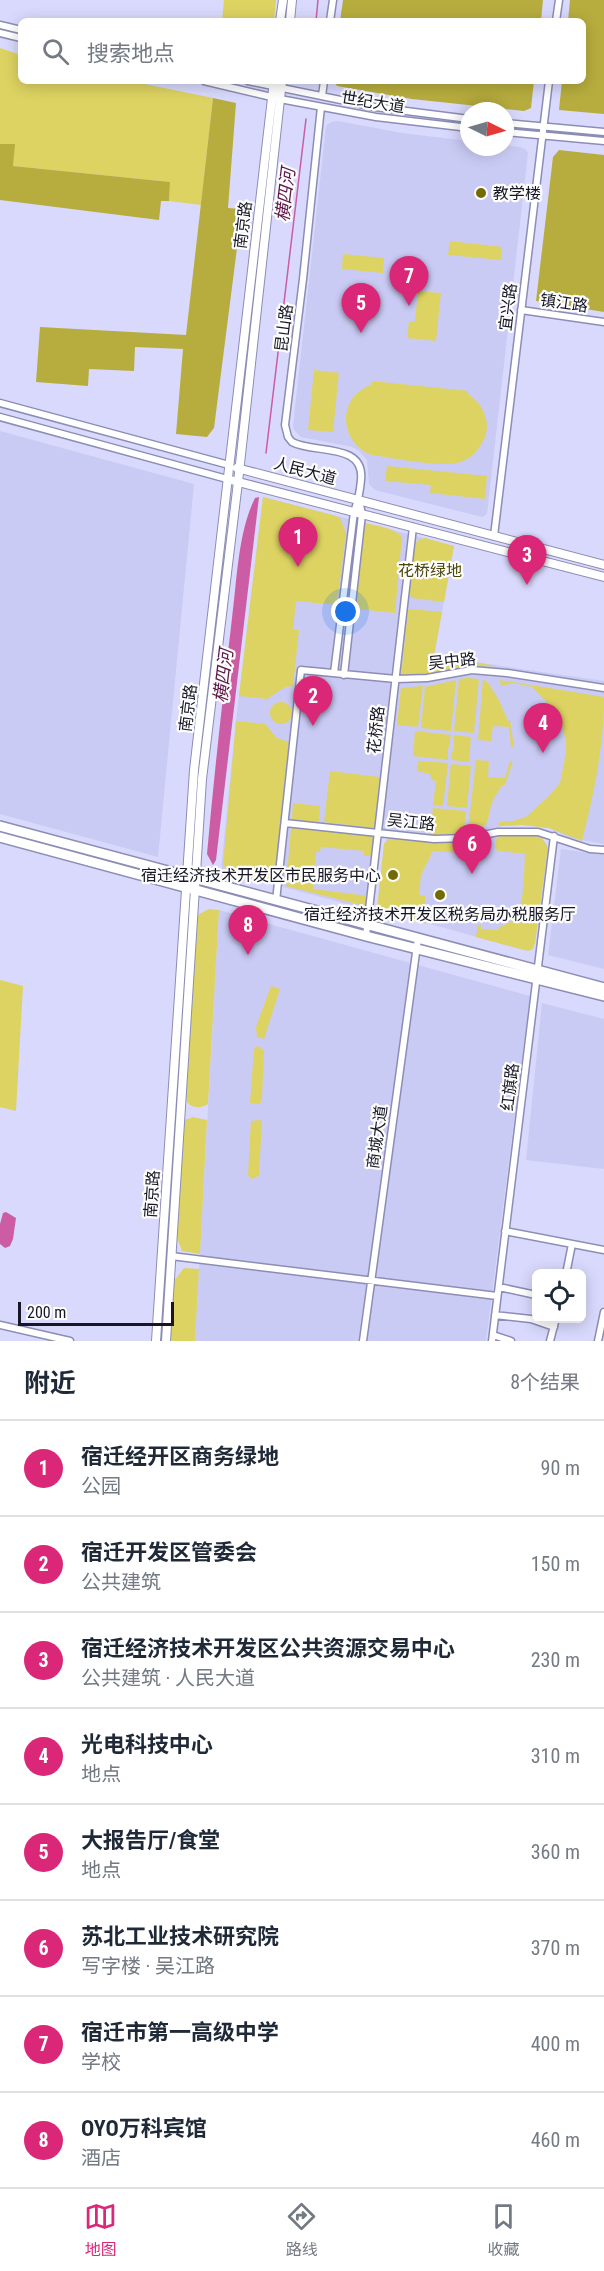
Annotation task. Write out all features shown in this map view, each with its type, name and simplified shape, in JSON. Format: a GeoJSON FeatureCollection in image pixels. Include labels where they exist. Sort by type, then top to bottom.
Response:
{"type":"FeatureCollection","features":[{"type":"Feature","properties":{"kind":"highway"},"geometry":{"type":"LineString","coordinates":[[0,826],[369,924],[417,942],[537,974],[604,988]]}},
{"type":"Feature","properties":{"kind":"highway"},"geometry":{"type":"LineString","coordinates":[[0,837],[366,936],[417,942]]}},
{"type":"Feature","properties":{"kind":"highway"},"geometry":{"type":"LineString","coordinates":[[537,974],[604,996]]}},
{"type":"Feature","properties":{"kind":"main road"},"geometry":{"type":"LineString","coordinates":[[280,18],[283,0]]}},
{"type":"Feature","properties":{"kind":"main road"},"geometry":{"type":"LineString","coordinates":[[290,18],[292,0]]}},
{"type":"Feature","properties":{"kind":"main road","name":"南京路"},"geometry":{"type":"LineString","coordinates":[[191,877],[194,770],[227,479],[278,84]]}},
{"type":"Feature","properties":{"kind":"main road","name":"南京路"},"geometry":{"type":"LineString","coordinates":[[156,1341],[191,877],[240,468],[276,98]]}},
{"type":"Feature","properties":{"kind":"main road","name":"人民大道"},"geometry":{"type":"LineString","coordinates":[[229,465],[604,565]]}},
{"type":"Feature","properties":{"kind":"main road","name":"人民大道"},"geometry":{"type":"LineString","coordinates":[[227,479],[604,577]]}},
{"type":"Feature","properties":{"kind":"main road","name":"南京路"},"geometry":{"type":"LineString","coordinates":[[166,1341],[190,888]]}},
{"type":"Feature","properties":{"kind":"street"},"geometry":{"type":"LineString","coordinates":[[330,18],[333,0]]}},
{"type":"Feature","properties":{"kind":"street"},"geometry":{"type":"LineString","coordinates":[[556,18],[559,0]]}},
{"type":"Feature","properties":{"kind":"street"},"geometry":{"type":"LineString","coordinates":[[0,25],[18,29]]}},
{"type":"Feature","properties":{"kind":"street"},"geometry":{"type":"LineString","coordinates":[[0,33],[18,37]]}},
{"type":"Feature","properties":{"kind":"street","name":"世纪大道"},"geometry":{"type":"LineString","coordinates":[[217,84],[376,117],[460,127]]}},
{"type":"Feature","properties":{"kind":"street","name":"世纪大道"},"geometry":{"type":"LineString","coordinates":[[278,84],[375,107],[460,118]]}},
{"type":"Feature","properties":{"kind":"street"},"geometry":{"type":"LineString","coordinates":[[322,96],[324,84]]}},
{"type":"Feature","properties":{"kind":"street","name":"宜兴路"},"geometry":{"type":"LineString","coordinates":[[494,536],[549,84]]}},
{"type":"Feature","properties":{"kind":"street","name":"昆山路"},"geometry":{"type":"LineString","coordinates":[[321,107],[285,425],[288,437],[296,444],[349,454],[358,462],[362,477],[359,500]]}},
{"type":"Feature","properties":{"kind":"street"},"geometry":{"type":"LineString","coordinates":[[514,124],[604,132]]}},
{"type":"Feature","properties":{"kind":"street"},"geometry":{"type":"LineString","coordinates":[[514,133],[604,141]]}},
{"type":"Feature","properties":{"kind":"street","name":"镇江路"},"geometry":{"type":"LineString","coordinates":[[521,310],[604,322]]}},
{"type":"Feature","properties":{"kind":"street","name":"人民大道"},"geometry":{"type":"LineString","coordinates":[[0,404],[229,465]]}},
{"type":"Feature","properties":{"kind":"street","name":"人民大道"},"geometry":{"type":"LineString","coordinates":[[0,417],[227,479]]}},
{"type":"Feature","properties":{"kind":"street"},"geometry":{"type":"LineString","coordinates":[[334,673],[354,512],[359,500]]}},
{"type":"Feature","properties":{"kind":"street"},"geometry":{"type":"LineString","coordinates":[[344,675],[362,514],[359,500]]}},
{"type":"Feature","properties":{"kind":"street","name":"花桥路"},"geometry":{"type":"LineString","coordinates":[[366,936],[412,527]]}},
{"type":"Feature","properties":{"kind":"street","name":"吴中路"},"geometry":{"type":"LineString","coordinates":[[285,823],[302,670],[396,679],[427,678],[472,670],[604,688]]}},
{"type":"Feature","properties":{"kind":"street"},"geometry":{"type":"LineString","coordinates":[[276,901],[285,823]]}},
{"type":"Feature","properties":{"kind":"street","name":"吴江路"},"geometry":{"type":"LineString","coordinates":[[285,823],[434,839],[468,838],[518,831],[554,836],[590,849],[604,850]]}},
{"type":"Feature","properties":{"kind":"street","name":"红旗路"},"geometry":{"type":"LineString","coordinates":[[492,1338],[554,836]]}},
{"type":"Feature","properties":{"kind":"street","name":"商城大道"},"geometry":{"type":"LineString","coordinates":[[363,1341],[417,942]]}},
{"type":"Feature","properties":{"kind":"street"},"geometry":{"type":"LineString","coordinates":[[505,1231],[604,1250]]}},
{"type":"Feature","properties":{"kind":"street"},"geometry":{"type":"LineString","coordinates":[[567,1269],[572,1244]]}},
{"type":"Feature","properties":{"kind":"street"},"geometry":{"type":"LineString","coordinates":[[171,1256],[497,1296]]}},
{"type":"Feature","properties":{"kind":"street"},"geometry":{"type":"LineString","coordinates":[[499,1287],[532,1294]]}},
{"type":"Feature","properties":{"kind":"street"},"geometry":{"type":"LineString","coordinates":[[495,1315],[531,1319],[554,1327]]}},
{"type":"Feature","properties":{"kind":"street"},"geometry":{"type":"LineString","coordinates":[[598,1341],[604,1315]]}},
{"type":"Feature","properties":{"kind":"street"},"geometry":{"type":"LineString","coordinates":[[550,1341],[555,1323]]}},
{"type":"Feature","properties":{"kind":"street"},"geometry":{"type":"LineString","coordinates":[[0,1325],[70,1341]]}},
{"type":"Feature","properties":{"kind":"street"},"geometry":{"type":"LineString","coordinates":[[492,1338],[511,1341]]}},
{"type":"Feature","properties":{"kind":"shaded area"},"geometry":{"type":"Polygon","coordinates":[[[343,0],[543,0],[541,18],[340,18],[343,0]]]}},
{"type":"Feature","properties":{"kind":"shaded area"},"geometry":{"type":"Polygon","coordinates":[[[570,0],[604,0],[604,114],[559,110],[562,84],[586,84],[586,18],[568,18],[570,0]]]}},
{"type":"Feature","properties":{"kind":"shaded area"},"geometry":{"type":"Polygon","coordinates":[[[336,84],[534,84],[531,108],[524,111],[514,110],[514,102],[460,102],[460,104],[412,99],[336,84]]]}},
{"type":"Feature","properties":{"kind":"shaded area"},"geometry":{"type":"Polygon","coordinates":[[[213,98],[236,103],[228,208],[242,209],[214,428],[207,437],[176,434],[183,349],[135,347],[134,371],[89,369],[88,386],[36,382],[40,327],[186,335],[213,98]]]}},
{"type":"Feature","properties":{"kind":"shaded area"},"geometry":{"type":"Polygon","coordinates":[[[338,121],[402,133],[460,140],[460,156],[514,156],[514,146],[525,149],[528,153],[487,514],[482,517],[375,490],[369,484],[367,460],[359,451],[352,447],[301,437],[294,430],[326,126],[338,121]]]}},
{"type":"Feature","properties":{"kind":"shaded area"},"geometry":{"type":"Polygon","coordinates":[[[0,144],[15,144],[13,166],[170,182],[169,201],[161,201],[159,220],[0,200],[0,144]]]}},
{"type":"Feature","properties":{"kind":"shaded area"},"geometry":{"type":"Polygon","coordinates":[[[559,150],[604,155],[604,312],[536,301],[553,157],[559,150]]]}},
{"type":"Feature","properties":{"kind":"shaded area"},"geometry":{"type":"Polygon","coordinates":[[[0,431],[194,484],[158,857],[0,814],[0,431]]]}},
{"type":"Feature","properties":{"kind":"shaded area"},"geometry":{"type":"Polygon","coordinates":[[[259,497],[216,860],[213,865],[207,854],[237,572],[249,511],[255,498],[259,497]]]}},
{"type":"Feature","properties":{"kind":"shaded area"},"geometry":{"type":"Polygon","coordinates":[[[263,497],[454,546],[434,656],[604,681],[604,844],[570,838],[549,828],[523,825],[507,825],[467,834],[440,835],[377,829],[365,909],[221,870],[263,497]]]}},
{"type":"Feature","properties":{"kind":"shaded area"},"geometry":{"type":"Polygon","coordinates":[[[498,835],[537,835],[547,844],[535,943],[531,950],[523,950],[377,909],[384,844],[387,839],[432,842],[498,835]]]}},
{"type":"Feature","properties":{"kind":"shaded area"},"geometry":{"type":"Polygon","coordinates":[[[561,849],[604,855],[604,969],[548,955],[561,849]]]}},
{"type":"Feature","properties":{"kind":"shaded area"},"geometry":{"type":"Polygon","coordinates":[[[219,910],[530,996],[486,1341],[195,1341],[219,910]]]}},
{"type":"Feature","properties":{"kind":"shaded area"},"geometry":{"type":"Polygon","coordinates":[[[542,1003],[604,1019],[604,1169],[526,1160],[542,1003]]]}},
{"type":"Feature","properties":{"kind":"shaded area"},"geometry":{"type":"Polygon","coordinates":[[[6,1212],[16,1218],[13,1239],[10,1246],[5,1248],[0,1244],[0,1224],[3,1213],[6,1212]]]}},
{"type":"Feature","properties":{"kind":"green space"},"geometry":{"type":"Polygon","coordinates":[[[224,0],[276,0],[274,18],[222,18],[224,0]]]}},
{"type":"Feature","properties":{"kind":"green space"},"geometry":{"type":"Polygon","coordinates":[[[0,48],[18,54],[18,84],[145,84],[213,98],[201,205],[169,201],[170,182],[13,166],[14,145],[0,144],[0,48]]]}},
{"type":"Feature","properties":{"kind":"green space"},"geometry":{"type":"Polygon","coordinates":[[[450,241],[502,247],[501,260],[448,255],[450,241]]]}},
{"type":"Feature","properties":{"kind":"green space"},"geometry":{"type":"Polygon","coordinates":[[[343,254],[384,258],[383,273],[342,269],[343,254]]]}},
{"type":"Feature","properties":{"kind":"green space"},"geometry":{"type":"Polygon","coordinates":[[[418,291],[441,293],[436,341],[407,338],[409,322],[415,321],[418,291]]]}},
{"type":"Feature","properties":{"kind":"green space"},"geometry":{"type":"Polygon","coordinates":[[[314,370],[339,373],[333,432],[308,430],[314,370]]]}},
{"type":"Feature","properties":{"kind":"green space"},"geometry":{"type":"Polygon","coordinates":[[[372,381],[468,391],[485,416],[487,425],[482,444],[468,458],[449,464],[403,460],[372,455],[364,451],[352,440],[346,424],[346,416],[352,399],[372,384],[372,381]]]}},
{"type":"Feature","properties":{"kind":"green space"},"geometry":{"type":"Polygon","coordinates":[[[387,466],[487,476],[485,499],[430,493],[431,485],[385,481],[387,466]]]}},
{"type":"Feature","properties":{"kind":"green space"},"geometry":{"type":"Polygon","coordinates":[[[263,497],[336,516],[340,518],[346,533],[337,605],[296,601],[293,629],[299,630],[293,686],[285,687],[267,699],[239,696],[263,497]]]}},
{"type":"Feature","properties":{"kind":"green space"},"geometry":{"type":"Polygon","coordinates":[[[365,523],[390,529],[402,537],[395,613],[358,609],[355,603],[365,523]]]}},
{"type":"Feature","properties":{"kind":"green space","name":"花桥绿地"},"geometry":{"type":"Polygon","coordinates":[[[425,538],[454,546],[444,602],[412,598],[408,592],[415,544],[425,538]]]}},
{"type":"Feature","properties":{"kind":"green space"},"geometry":{"type":"Polygon","coordinates":[[[408,610],[442,612],[434,656],[498,666],[462,667],[432,675],[401,677],[408,610]]]}},
{"type":"Feature","properties":{"kind":"green space"},"geometry":{"type":"Polygon","coordinates":[[[459,679],[479,679],[474,733],[454,731],[459,679]]]}},
{"type":"Feature","properties":{"kind":"green space"},"geometry":{"type":"Polygon","coordinates":[[[483,679],[489,684],[508,721],[510,720],[514,747],[511,747],[509,727],[493,726],[491,741],[478,740],[483,679]]]}},
{"type":"Feature","properties":{"kind":"green space"},"geometry":{"type":"Polygon","coordinates":[[[456,680],[451,731],[421,728],[425,687],[456,680]]]}},
{"type":"Feature","properties":{"kind":"green space"},"geometry":{"type":"Polygon","coordinates":[[[500,680],[604,697],[598,769],[582,841],[549,828],[498,825],[500,822],[526,817],[548,797],[560,783],[566,753],[562,726],[552,708],[532,687],[513,683],[501,686],[500,680]]]}},
{"type":"Feature","properties":{"kind":"green space"},"geometry":{"type":"Polygon","coordinates":[[[423,686],[418,727],[397,725],[401,688],[423,686]]]}},
{"type":"Feature","properties":{"kind":"green space"},"geometry":{"type":"Polygon","coordinates":[[[281,702],[289,705],[292,713],[289,721],[281,724],[273,721],[270,713],[273,705],[281,702]]]}},
{"type":"Feature","properties":{"kind":"green space"},"geometry":{"type":"Polygon","coordinates":[[[236,721],[265,724],[277,738],[289,742],[275,878],[271,882],[229,871],[223,865],[236,721]]]}},
{"type":"Feature","properties":{"kind":"green space"},"geometry":{"type":"Polygon","coordinates":[[[415,731],[451,735],[448,760],[413,756],[415,731]]]}},
{"type":"Feature","properties":{"kind":"green space"},"geometry":{"type":"Polygon","coordinates":[[[454,735],[471,737],[469,762],[451,760],[452,751],[454,751],[454,735]]]}},
{"type":"Feature","properties":{"kind":"green space"},"geometry":{"type":"Polygon","coordinates":[[[476,760],[489,761],[488,777],[505,778],[510,761],[513,761],[505,785],[502,785],[493,801],[487,822],[482,827],[468,831],[476,760]]]}},
{"type":"Feature","properties":{"kind":"green space"},"geometry":{"type":"Polygon","coordinates":[[[418,761],[448,763],[443,806],[433,805],[436,781],[432,780],[430,774],[417,771],[418,761]]]}},
{"type":"Feature","properties":{"kind":"green space"},"geometry":{"type":"Polygon","coordinates":[[[451,764],[471,766],[467,808],[447,806],[451,764]]]}},
{"type":"Feature","properties":{"kind":"green space"},"geometry":{"type":"Polygon","coordinates":[[[330,771],[379,777],[381,784],[375,828],[324,822],[330,771]]]}},
{"type":"Feature","properties":{"kind":"green space"},"geometry":{"type":"Polygon","coordinates":[[[293,803],[320,806],[319,822],[292,820],[293,803]]]}},
{"type":"Feature","properties":{"kind":"green space"},"geometry":{"type":"Polygon","coordinates":[[[433,808],[466,811],[464,832],[467,834],[430,835],[433,808]]]}},
{"type":"Feature","properties":{"kind":"green space"},"geometry":{"type":"Polygon","coordinates":[[[293,827],[375,835],[373,855],[364,856],[364,851],[321,847],[320,852],[316,852],[313,889],[368,896],[365,906],[286,886],[293,827]]]}},
{"type":"Feature","properties":{"kind":"green space"},"geometry":{"type":"Polygon","coordinates":[[[530,834],[542,838],[548,848],[535,943],[533,949],[528,951],[476,937],[478,925],[481,925],[481,929],[498,930],[499,927],[508,923],[515,916],[522,897],[525,854],[498,851],[495,847],[497,836],[530,834]]]}},
{"type":"Feature","properties":{"kind":"green space"},"geometry":{"type":"Polygon","coordinates":[[[389,838],[462,843],[462,853],[433,851],[421,875],[419,895],[425,896],[426,924],[377,909],[384,844],[389,838]]]}},
{"type":"Feature","properties":{"kind":"green space"},"geometry":{"type":"Polygon","coordinates":[[[209,909],[219,910],[208,1104],[197,1107],[187,1102],[186,1096],[198,917],[199,914],[209,909]]]}},
{"type":"Feature","properties":{"kind":"green space"},"geometry":{"type":"Polygon","coordinates":[[[0,980],[23,986],[16,1111],[0,1107],[0,980]]]}},
{"type":"Feature","properties":{"kind":"green space"},"geometry":{"type":"Polygon","coordinates":[[[271,986],[280,989],[264,1039],[257,1037],[256,1027],[271,986]]]}},
{"type":"Feature","properties":{"kind":"green space"},"geometry":{"type":"Polygon","coordinates":[[[257,1046],[264,1050],[260,1104],[250,1103],[254,1049],[257,1046]]]}},
{"type":"Feature","properties":{"kind":"green space"},"geometry":{"type":"Polygon","coordinates":[[[193,1117],[207,1120],[200,1254],[182,1251],[177,1238],[184,1125],[185,1120],[193,1117]]]}},
{"type":"Feature","properties":{"kind":"green space"},"geometry":{"type":"Polygon","coordinates":[[[251,1121],[262,1121],[259,1176],[251,1179],[248,1175],[251,1121]]]}},
{"type":"Feature","properties":{"kind":"green space"},"geometry":{"type":"Polygon","coordinates":[[[184,1268],[199,1269],[195,1341],[170,1341],[174,1281],[184,1268]]]}},
{"type":"Feature","properties":{"kind":"waterway","name":"横四河"},"geometry":{"type":"LineString","coordinates":[[316,18],[318,0]]}},
{"type":"Feature","properties":{"kind":"waterway","name":"横四河"},"geometry":{"type":"LineString","coordinates":[[266,453],[306,119]]}},
{"type":"Feature","properties":{"kind":"place","name":"教学楼"},"geometry":{"type":"Point","coordinates":[481,193]}},
{"type":"Feature","properties":{"kind":"place","name":"宿迁市第一高级中学"},"geometry":{"type":"Point","coordinates":[409,306]}},
{"type":"Feature","properties":{"kind":"place","name":"大报告厅/食堂"},"geometry":{"type":"Point","coordinates":[361,333]}},
{"type":"Feature","properties":{"kind":"place","name":"宿迁经开区商务绿地"},"geometry":{"type":"Point","coordinates":[298,567]}},
{"type":"Feature","properties":{"kind":"place","name":"宿迁经济技术开发区公共资源交易中心"},"geometry":{"type":"Point","coordinates":[527,585]}},
{"type":"Feature","properties":{"kind":"place","name":"宿迁开发区管委会"},"geometry":{"type":"Point","coordinates":[313,726]}},
{"type":"Feature","properties":{"kind":"place","name":"光电科技中心"},"geometry":{"type":"Point","coordinates":[543,753]}},
{"type":"Feature","properties":{"kind":"place","name":"苏北工业技术研究院"},"geometry":{"type":"Point","coordinates":[472,874]}},
{"type":"Feature","properties":{"kind":"place","name":"宿迁经济技术开发区市民服务中心"},"geometry":{"type":"Point","coordinates":[393,875]}},
{"type":"Feature","properties":{"kind":"place","name":"宿迁经济技术开发区税务局办税服务厅"},"geometry":{"type":"Point","coordinates":[440,895]}},
{"type":"Feature","properties":{"kind":"place","name":"OYO万科宾馆"},"geometry":{"type":"Point","coordinates":[248,955]}}]}
